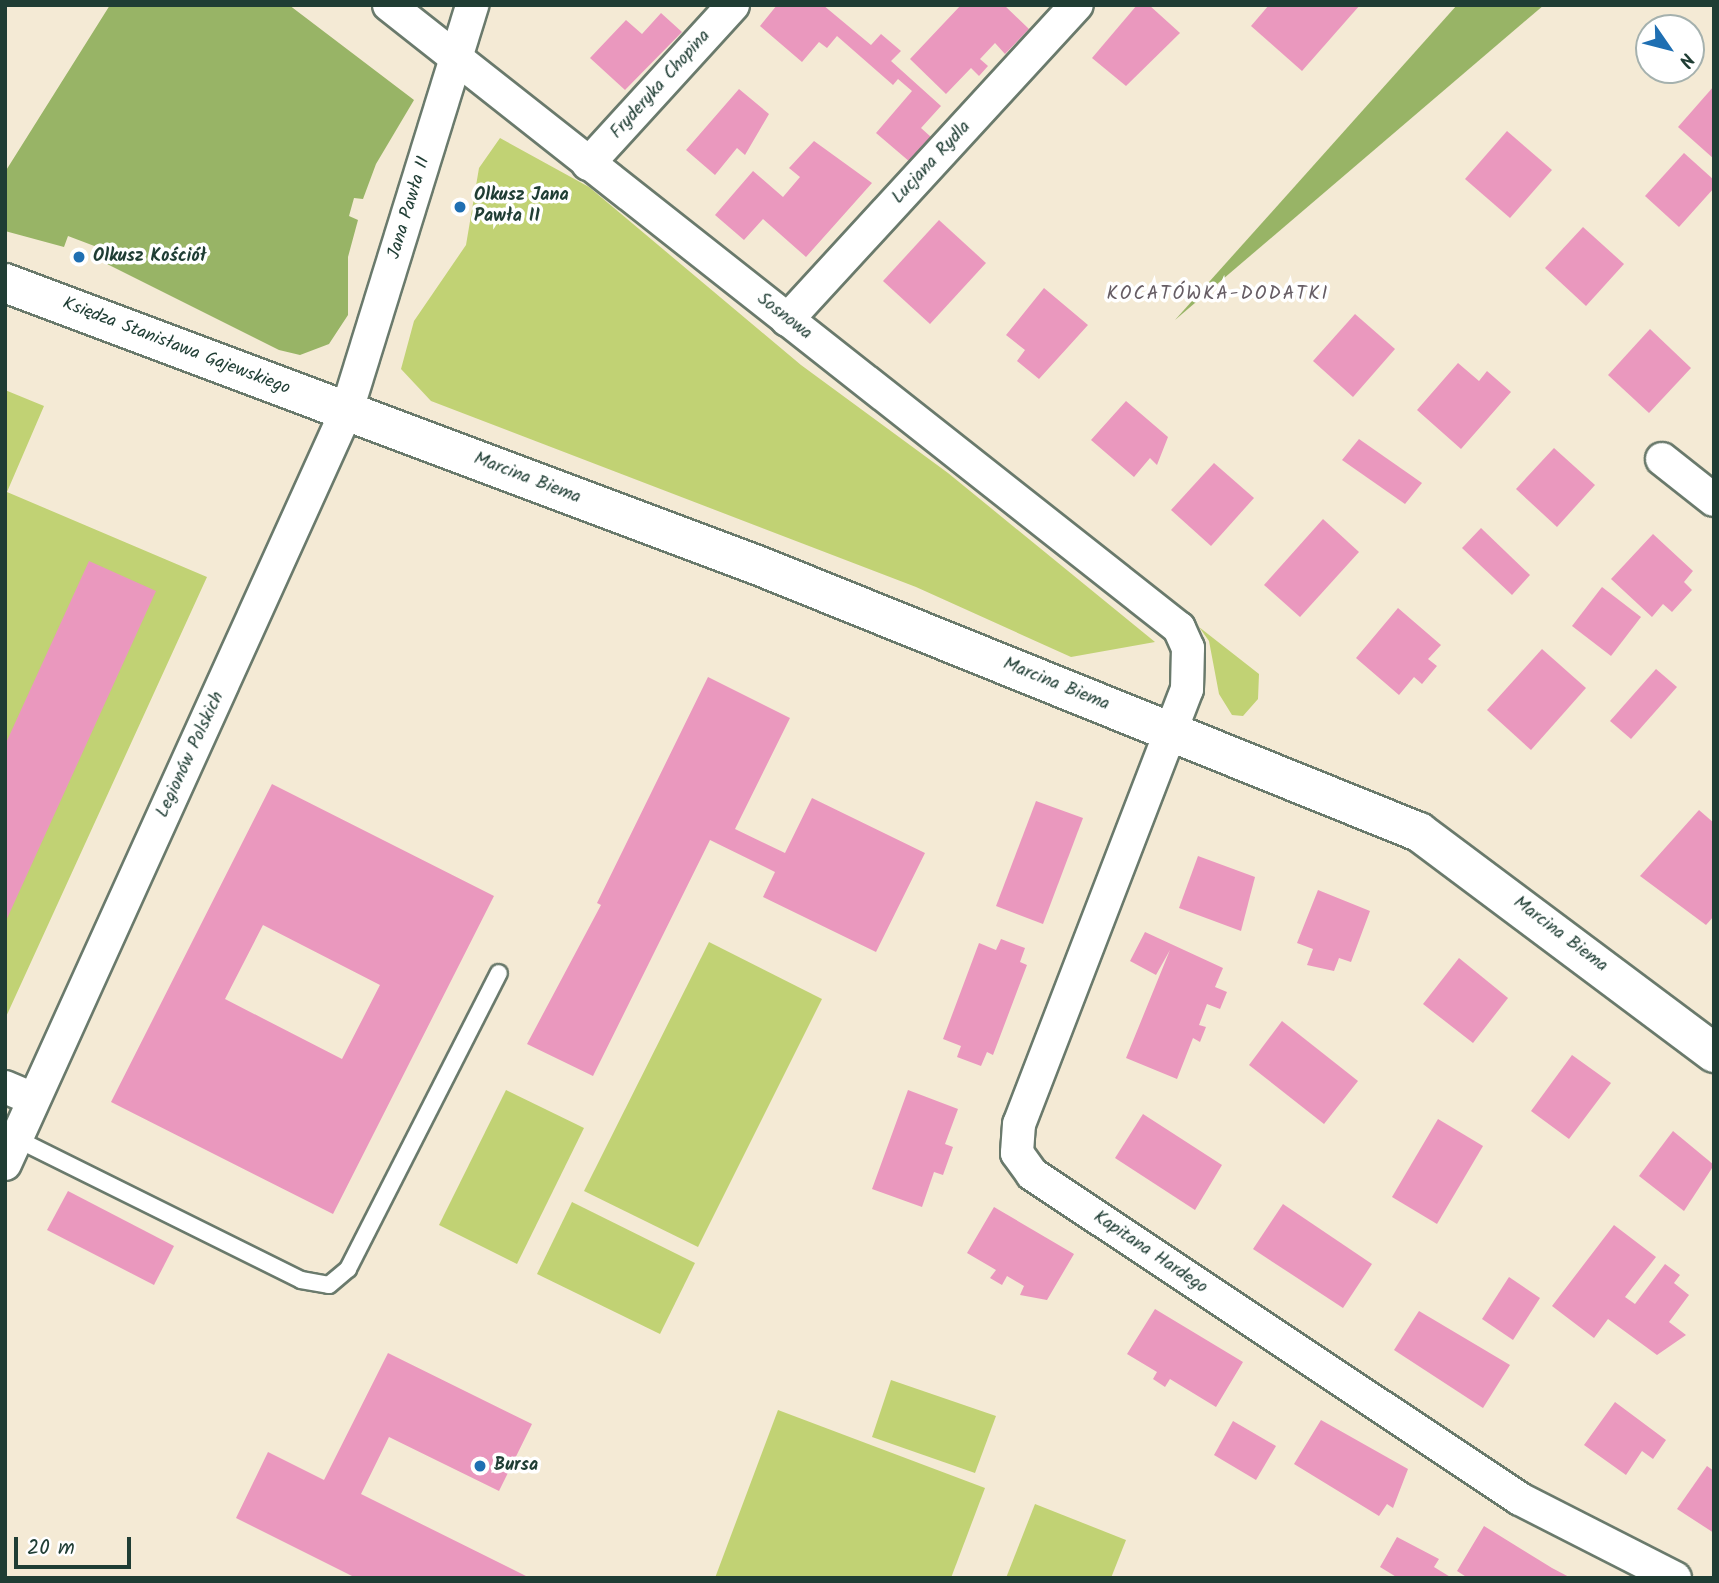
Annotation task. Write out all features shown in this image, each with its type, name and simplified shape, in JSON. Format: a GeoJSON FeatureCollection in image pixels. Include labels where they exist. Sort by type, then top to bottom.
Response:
{"type":"FeatureCollection","features":[{"type":"Feature","properties":{"kind":"street","name":"Sosnowa"},"geometry":{"type":"LineString","coordinates":[[389,5],[1179,628]]}},
{"type":"Feature","properties":{"kind":"street","name":"Jana Pawła II"},"geometry":{"type":"LineString","coordinates":[[347,410],[472,5]]}},
{"type":"Feature","properties":{"kind":"street","name":"Fryderyka Chopina"},"geometry":{"type":"LineString","coordinates":[[588,164],[733,5]]}},
{"type":"Feature","properties":{"kind":"street","name":"Lucjana Rydla"},"geometry":{"type":"LineString","coordinates":[[787,320],[1077,5]]}},
{"type":"Feature","properties":{"kind":"street","name":"Księdza Stanisława Gajewskiego"},"geometry":{"type":"LineString","coordinates":[[5,284],[347,410]]}},
{"type":"Feature","properties":{"kind":"street","name":"Marcina Biema"},"geometry":{"type":"LineString","coordinates":[[347,410],[1173,732],[1419,832],[1714,1053]]}},
{"type":"Feature","properties":{"kind":"street","name":"Legionów Polskich"},"geometry":{"type":"LineString","coordinates":[[11,1151],[19,1093],[347,410]]}},
{"type":"Feature","properties":{"kind":"street"},"geometry":{"type":"LineString","coordinates":[[1662,459],[1714,500]]}},
{"type":"Feature","properties":{"kind":"street","name":"Kapitana Hardego"},"geometry":{"type":"LineString","coordinates":[[1179,628],[1188,648],[1187,689],[1173,732],[1019,1124],[1017,1153],[1032,1174],[1520,1499],[1675,1578]]}},
{"type":"Feature","properties":{"kind":"lane"},"geometry":{"type":"LineString","coordinates":[[11,1151],[301,1280],[329,1285],[348,1269],[499,973]]}},
{"type":"Feature","properties":{"kind":"green space"},"geometry":{"type":"Polygon","coordinates":[[[110,5],[289,5],[414,100],[376,164],[363,199],[354,198],[349,216],[358,220],[348,257],[348,315],[329,344],[300,355],[279,350],[93,257],[97,247],[68,236],[64,247],[5,231],[5,172],[110,5]]]}},
{"type":"Feature","properties":{"kind":"green space"},"geometry":{"type":"Polygon","coordinates":[[[1457,5],[1544,5],[1175,320],[1457,5]]]}},
{"type":"Feature","properties":{"kind":"green space"},"geometry":{"type":"Polygon","coordinates":[[[500,138],[589,187],[801,365],[948,473],[1155,642],[1071,657],[916,587],[431,401],[401,369],[414,321],[466,245],[479,168],[500,138]]]}},
{"type":"Feature","properties":{"kind":"green space"},"geometry":{"type":"Polygon","coordinates":[[[5,390],[44,406],[7,492],[207,577],[5,1019],[5,390]]]}},
{"type":"Feature","properties":{"kind":"green space"},"geometry":{"type":"Polygon","coordinates":[[[1199,627],[1259,674],[1258,699],[1243,716],[1232,715],[1219,694],[1209,641],[1199,627]]]}},
{"type":"Feature","properties":{"kind":"green space"},"geometry":{"type":"Polygon","coordinates":[[[709,942],[822,999],[698,1247],[584,1191],[709,942]]]}},
{"type":"Feature","properties":{"kind":"green space"},"geometry":{"type":"Polygon","coordinates":[[[506,1090],[584,1128],[517,1264],[439,1225],[506,1090]]]}},
{"type":"Feature","properties":{"kind":"green space"},"geometry":{"type":"Polygon","coordinates":[[[572,1202],[695,1263],[660,1334],[537,1274],[572,1202]]]}},
{"type":"Feature","properties":{"kind":"green space"},"geometry":{"type":"Polygon","coordinates":[[[891,1380],[996,1416],[975,1473],[872,1437],[891,1380]]]}},
{"type":"Feature","properties":{"kind":"green space"},"geometry":{"type":"Polygon","coordinates":[[[778,1410],[985,1488],[951,1578],[715,1578],[778,1410]]]}},
{"type":"Feature","properties":{"kind":"green space"},"geometry":{"type":"Polygon","coordinates":[[[1035,1504],[1126,1540],[1111,1578],[1006,1578],[1035,1504]]]}},
{"type":"Feature","properties":{"kind":"building"},"geometry":{"type":"Polygon","coordinates":[[[777,5],[823,5],[871,45],[881,34],[901,51],[891,61],[941,106],[921,128],[931,137],[910,162],[876,133],[912,91],[898,79],[893,85],[837,36],[827,48],[819,42],[802,62],[760,26],[777,5]]]}},
{"type":"Feature","properties":{"kind":"building"},"geometry":{"type":"Polygon","coordinates":[[[961,5],[1004,5],[1029,29],[1005,54],[995,43],[980,59],[988,66],[979,76],[971,68],[946,94],[910,59],[961,5]]]}},
{"type":"Feature","properties":{"kind":"building"},"geometry":{"type":"Polygon","coordinates":[[[1137,5],[1149,5],[1180,33],[1126,86],[1092,58],[1137,5]]]}},
{"type":"Feature","properties":{"kind":"building"},"geometry":{"type":"Polygon","coordinates":[[[1269,5],[1360,5],[1302,71],[1251,26],[1269,5]]]}},
{"type":"Feature","properties":{"kind":"building"},"geometry":{"type":"Polygon","coordinates":[[[661,13],[682,32],[625,90],[590,58],[626,20],[642,34],[661,13]]]}},
{"type":"Feature","properties":{"kind":"building"},"geometry":{"type":"Polygon","coordinates":[[[1714,86],[1714,159],[1678,127],[1714,86]]]}},
{"type":"Feature","properties":{"kind":"building"},"geometry":{"type":"Polygon","coordinates":[[[739,89],[769,114],[745,155],[737,148],[715,175],[686,150],[739,89]]]}},
{"type":"Feature","properties":{"kind":"building"},"geometry":{"type":"Polygon","coordinates":[[[1507,131],[1552,170],[1510,218],[1465,179],[1507,131]]]}},
{"type":"Feature","properties":{"kind":"building"},"geometry":{"type":"Polygon","coordinates":[[[814,141],[872,183],[806,257],[763,219],[744,240],[715,215],[753,171],[783,197],[800,177],[789,168],[814,141]]]}},
{"type":"Feature","properties":{"kind":"building"},"geometry":{"type":"Polygon","coordinates":[[[1684,153],[1714,180],[1714,188],[1679,227],[1645,196],[1684,153]]]}},
{"type":"Feature","properties":{"kind":"building"},"geometry":{"type":"Polygon","coordinates":[[[939,220],[986,263],[930,324],[883,281],[939,220]]]}},
{"type":"Feature","properties":{"kind":"building"},"geometry":{"type":"Polygon","coordinates":[[[1583,227],[1624,264],[1586,306],[1545,268],[1583,227]]]}},
{"type":"Feature","properties":{"kind":"building"},"geometry":{"type":"Polygon","coordinates":[[[1044,288],[1088,325],[1039,379],[1017,361],[1025,350],[1006,335],[1044,288]]]}},
{"type":"Feature","properties":{"kind":"building"},"geometry":{"type":"Polygon","coordinates":[[[1355,314],[1395,349],[1353,397],[1313,361],[1355,314]]]}},
{"type":"Feature","properties":{"kind":"building"},"geometry":{"type":"Polygon","coordinates":[[[1650,329],[1691,368],[1649,413],[1608,375],[1650,329]]]}},
{"type":"Feature","properties":{"kind":"building"},"geometry":{"type":"Polygon","coordinates":[[[1458,363],[1479,381],[1487,371],[1511,392],[1461,449],[1417,410],[1458,363]]]}},
{"type":"Feature","properties":{"kind":"building"},"geometry":{"type":"Polygon","coordinates":[[[1126,401],[1168,437],[1157,465],[1150,458],[1134,477],[1091,440],[1126,401]]]}},
{"type":"Feature","properties":{"kind":"building"},"geometry":{"type":"Polygon","coordinates":[[[1359,439],[1422,483],[1405,504],[1342,460],[1359,439]]]}},
{"type":"Feature","properties":{"kind":"building"},"geometry":{"type":"Polygon","coordinates":[[[1554,448],[1595,485],[1557,527],[1516,489],[1554,448]]]}},
{"type":"Feature","properties":{"kind":"building"},"geometry":{"type":"Polygon","coordinates":[[[1214,463],[1254,498],[1211,546],[1171,510],[1214,463]]]}},
{"type":"Feature","properties":{"kind":"building"},"geometry":{"type":"Polygon","coordinates":[[[1323,519],[1359,552],[1300,617],[1264,585],[1323,519]]]}},
{"type":"Feature","properties":{"kind":"building"},"geometry":{"type":"Polygon","coordinates":[[[1481,528],[1530,575],[1512,595],[1462,548],[1481,528]]]}},
{"type":"Feature","properties":{"kind":"building"},"geometry":{"type":"Polygon","coordinates":[[[1653,534],[1693,571],[1684,582],[1692,590],[1672,612],[1663,604],[1652,617],[1611,579],[1653,534]]]}},
{"type":"Feature","properties":{"kind":"building"},"geometry":{"type":"Polygon","coordinates":[[[89,561],[156,591],[5,923],[5,745],[89,561]]]}},
{"type":"Feature","properties":{"kind":"building"},"geometry":{"type":"Polygon","coordinates":[[[1602,587],[1641,617],[1611,656],[1572,626],[1602,587]]]}},
{"type":"Feature","properties":{"kind":"building"},"geometry":{"type":"Polygon","coordinates":[[[1398,608],[1441,645],[1428,659],[1437,666],[1422,684],[1414,677],[1399,695],[1356,658],[1398,608]]]}},
{"type":"Feature","properties":{"kind":"building"},"geometry":{"type":"Polygon","coordinates":[[[1542,649],[1586,688],[1531,750],[1487,710],[1542,649]]]}},
{"type":"Feature","properties":{"kind":"building"},"geometry":{"type":"Polygon","coordinates":[[[1656,669],[1677,687],[1631,739],[1610,721],[1656,669]]]}},
{"type":"Feature","properties":{"kind":"building"},"geometry":{"type":"Polygon","coordinates":[[[708,677],[790,718],[735,829],[785,853],[812,798],[925,853],[876,952],[763,897],[775,872],[710,840],[593,1076],[527,1044],[601,905],[597,903],[708,677]]]}},
{"type":"Feature","properties":{"kind":"building"},"geometry":{"type":"Polygon","coordinates":[[[272,784],[494,896],[333,1214],[111,1102],[272,784]],[[263,925],[225,999],[342,1059],[380,985],[263,925]]]}},
{"type":"Feature","properties":{"kind":"building"},"geometry":{"type":"Polygon","coordinates":[[[1036,801],[1083,818],[1043,924],[996,906],[1036,801]]]}},
{"type":"Feature","properties":{"kind":"building"},"geometry":{"type":"Polygon","coordinates":[[[1699,810],[1714,823],[1714,916],[1706,925],[1640,876],[1699,810]]]}},
{"type":"Feature","properties":{"kind":"building"},"geometry":{"type":"Polygon","coordinates":[[[1198,856],[1255,877],[1241,931],[1179,908],[1198,856]]]}},
{"type":"Feature","properties":{"kind":"building"},"geometry":{"type":"Polygon","coordinates":[[[1318,890],[1370,911],[1351,962],[1339,958],[1334,971],[1307,965],[1313,949],[1297,943],[1318,890]]]}},
{"type":"Feature","properties":{"kind":"building"},"geometry":{"type":"Polygon","coordinates":[[[1145,932],[1223,968],[1215,987],[1227,992],[1220,1009],[1207,1004],[1199,1025],[1206,1027],[1200,1042],[1193,1038],[1177,1079],[1126,1058],[1170,950],[1156,975],[1130,961],[1145,932]]]}},
{"type":"Feature","properties":{"kind":"building"},"geometry":{"type":"Polygon","coordinates":[[[1001,939],[1025,948],[1020,962],[1027,965],[993,1055],[987,1052],[981,1066],[957,1057],[961,1046],[943,1039],[979,943],[996,950],[1001,939]]]}},
{"type":"Feature","properties":{"kind":"building"},"geometry":{"type":"Polygon","coordinates":[[[1459,958],[1508,998],[1473,1043],[1423,1004],[1459,958]]]}},
{"type":"Feature","properties":{"kind":"building"},"geometry":{"type":"Polygon","coordinates":[[[1282,1021],[1358,1081],[1324,1124],[1249,1065],[1282,1021]]]}},
{"type":"Feature","properties":{"kind":"building"},"geometry":{"type":"Polygon","coordinates":[[[1572,1055],[1611,1083],[1569,1139],[1531,1111],[1572,1055]]]}},
{"type":"Feature","properties":{"kind":"building"},"geometry":{"type":"Polygon","coordinates":[[[908,1090],[958,1109],[945,1144],[953,1147],[943,1175],[934,1172],[922,1207],[872,1189],[908,1090]]]}},
{"type":"Feature","properties":{"kind":"building"},"geometry":{"type":"Polygon","coordinates":[[[1143,1114],[1222,1165],[1195,1210],[1115,1158],[1143,1114]]]}},
{"type":"Feature","properties":{"kind":"building"},"geometry":{"type":"Polygon","coordinates":[[[1438,1119],[1483,1146],[1437,1224],[1392,1197],[1438,1119]]]}},
{"type":"Feature","properties":{"kind":"building"},"geometry":{"type":"Polygon","coordinates":[[[1673,1131],[1714,1165],[1684,1211],[1639,1176],[1673,1131]]]}},
{"type":"Feature","properties":{"kind":"building"},"geometry":{"type":"Polygon","coordinates":[[[68,1191],[174,1246],[154,1285],[47,1230],[68,1191]]]}},
{"type":"Feature","properties":{"kind":"building"},"geometry":{"type":"Polygon","coordinates":[[[1283,1204],[1372,1264],[1343,1308],[1253,1249],[1283,1204]]]}},
{"type":"Feature","properties":{"kind":"building"},"geometry":{"type":"Polygon","coordinates":[[[994,1207],[1074,1254],[1047,1300],[1020,1295],[1024,1286],[1007,1276],[1002,1285],[990,1278],[996,1270],[967,1253],[994,1207]]]}},
{"type":"Feature","properties":{"kind":"building"},"geometry":{"type":"Polygon","coordinates":[[[1614,1225],[1656,1257],[1625,1297],[1635,1304],[1665,1264],[1680,1275],[1674,1283],[1689,1295],[1669,1322],[1686,1335],[1657,1355],[1608,1319],[1594,1338],[1552,1306],[1614,1225]]]}},
{"type":"Feature","properties":{"kind":"building"},"geometry":{"type":"Polygon","coordinates":[[[1509,1277],[1540,1298],[1513,1340],[1482,1319],[1509,1277]]]}},
{"type":"Feature","properties":{"kind":"building"},"geometry":{"type":"Polygon","coordinates":[[[1155,1309],[1243,1362],[1216,1407],[1170,1379],[1165,1387],[1153,1379],[1157,1372],[1127,1354],[1155,1309]]]}},
{"type":"Feature","properties":{"kind":"building"},"geometry":{"type":"Polygon","coordinates":[[[1419,1311],[1510,1365],[1483,1408],[1394,1350],[1419,1311]]]}},
{"type":"Feature","properties":{"kind":"building","name":"Bursa"},"geometry":{"type":"Polygon","coordinates":[[[388,1353],[532,1424],[499,1491],[389,1437],[361,1494],[530,1578],[356,1578],[236,1518],[268,1452],[324,1480],[388,1353]]]}},
{"type":"Feature","properties":{"kind":"building"},"geometry":{"type":"Polygon","coordinates":[[[1615,1402],[1666,1440],[1653,1459],[1642,1451],[1626,1475],[1584,1445],[1615,1402]]]}},
{"type":"Feature","properties":{"kind":"building"},"geometry":{"type":"Polygon","coordinates":[[[1321,1420],[1408,1469],[1393,1508],[1387,1504],[1379,1516],[1294,1464],[1321,1420]]]}},
{"type":"Feature","properties":{"kind":"building"},"geometry":{"type":"Polygon","coordinates":[[[1233,1421],[1276,1446],[1256,1480],[1214,1455],[1233,1421]]]}},
{"type":"Feature","properties":{"kind":"building"},"geometry":{"type":"Polygon","coordinates":[[[1707,1466],[1714,1471],[1714,1533],[1677,1509],[1707,1466]]]}},
{"type":"Feature","properties":{"kind":"building"},"geometry":{"type":"Polygon","coordinates":[[[1484,1526],[1571,1578],[1468,1578],[1457,1571],[1484,1526]]]}},
{"type":"Feature","properties":{"kind":"building"},"geometry":{"type":"Polygon","coordinates":[[[1397,1537],[1439,1559],[1434,1567],[1452,1578],[1398,1578],[1380,1567],[1397,1537]]]}},
{"type":"Feature","properties":{"kind":"place","name":"Olkusz Jana Pawła II"},"geometry":{"type":"Point","coordinates":[460,207]}},
{"type":"Feature","properties":{"kind":"place","name":"Olkusz Kościół"},"geometry":{"type":"Point","coordinates":[79,257]}},
{"type":"Feature","properties":{"kind":"place","name":"Bursa"},"geometry":{"type":"Point","coordinates":[480,1466]}},
{"type":"Feature","properties":{"kind":"district","name":"KOCATÓWKA-DODATKI"},"geometry":{"type":"Point","coordinates":[1218,295]}}]}
